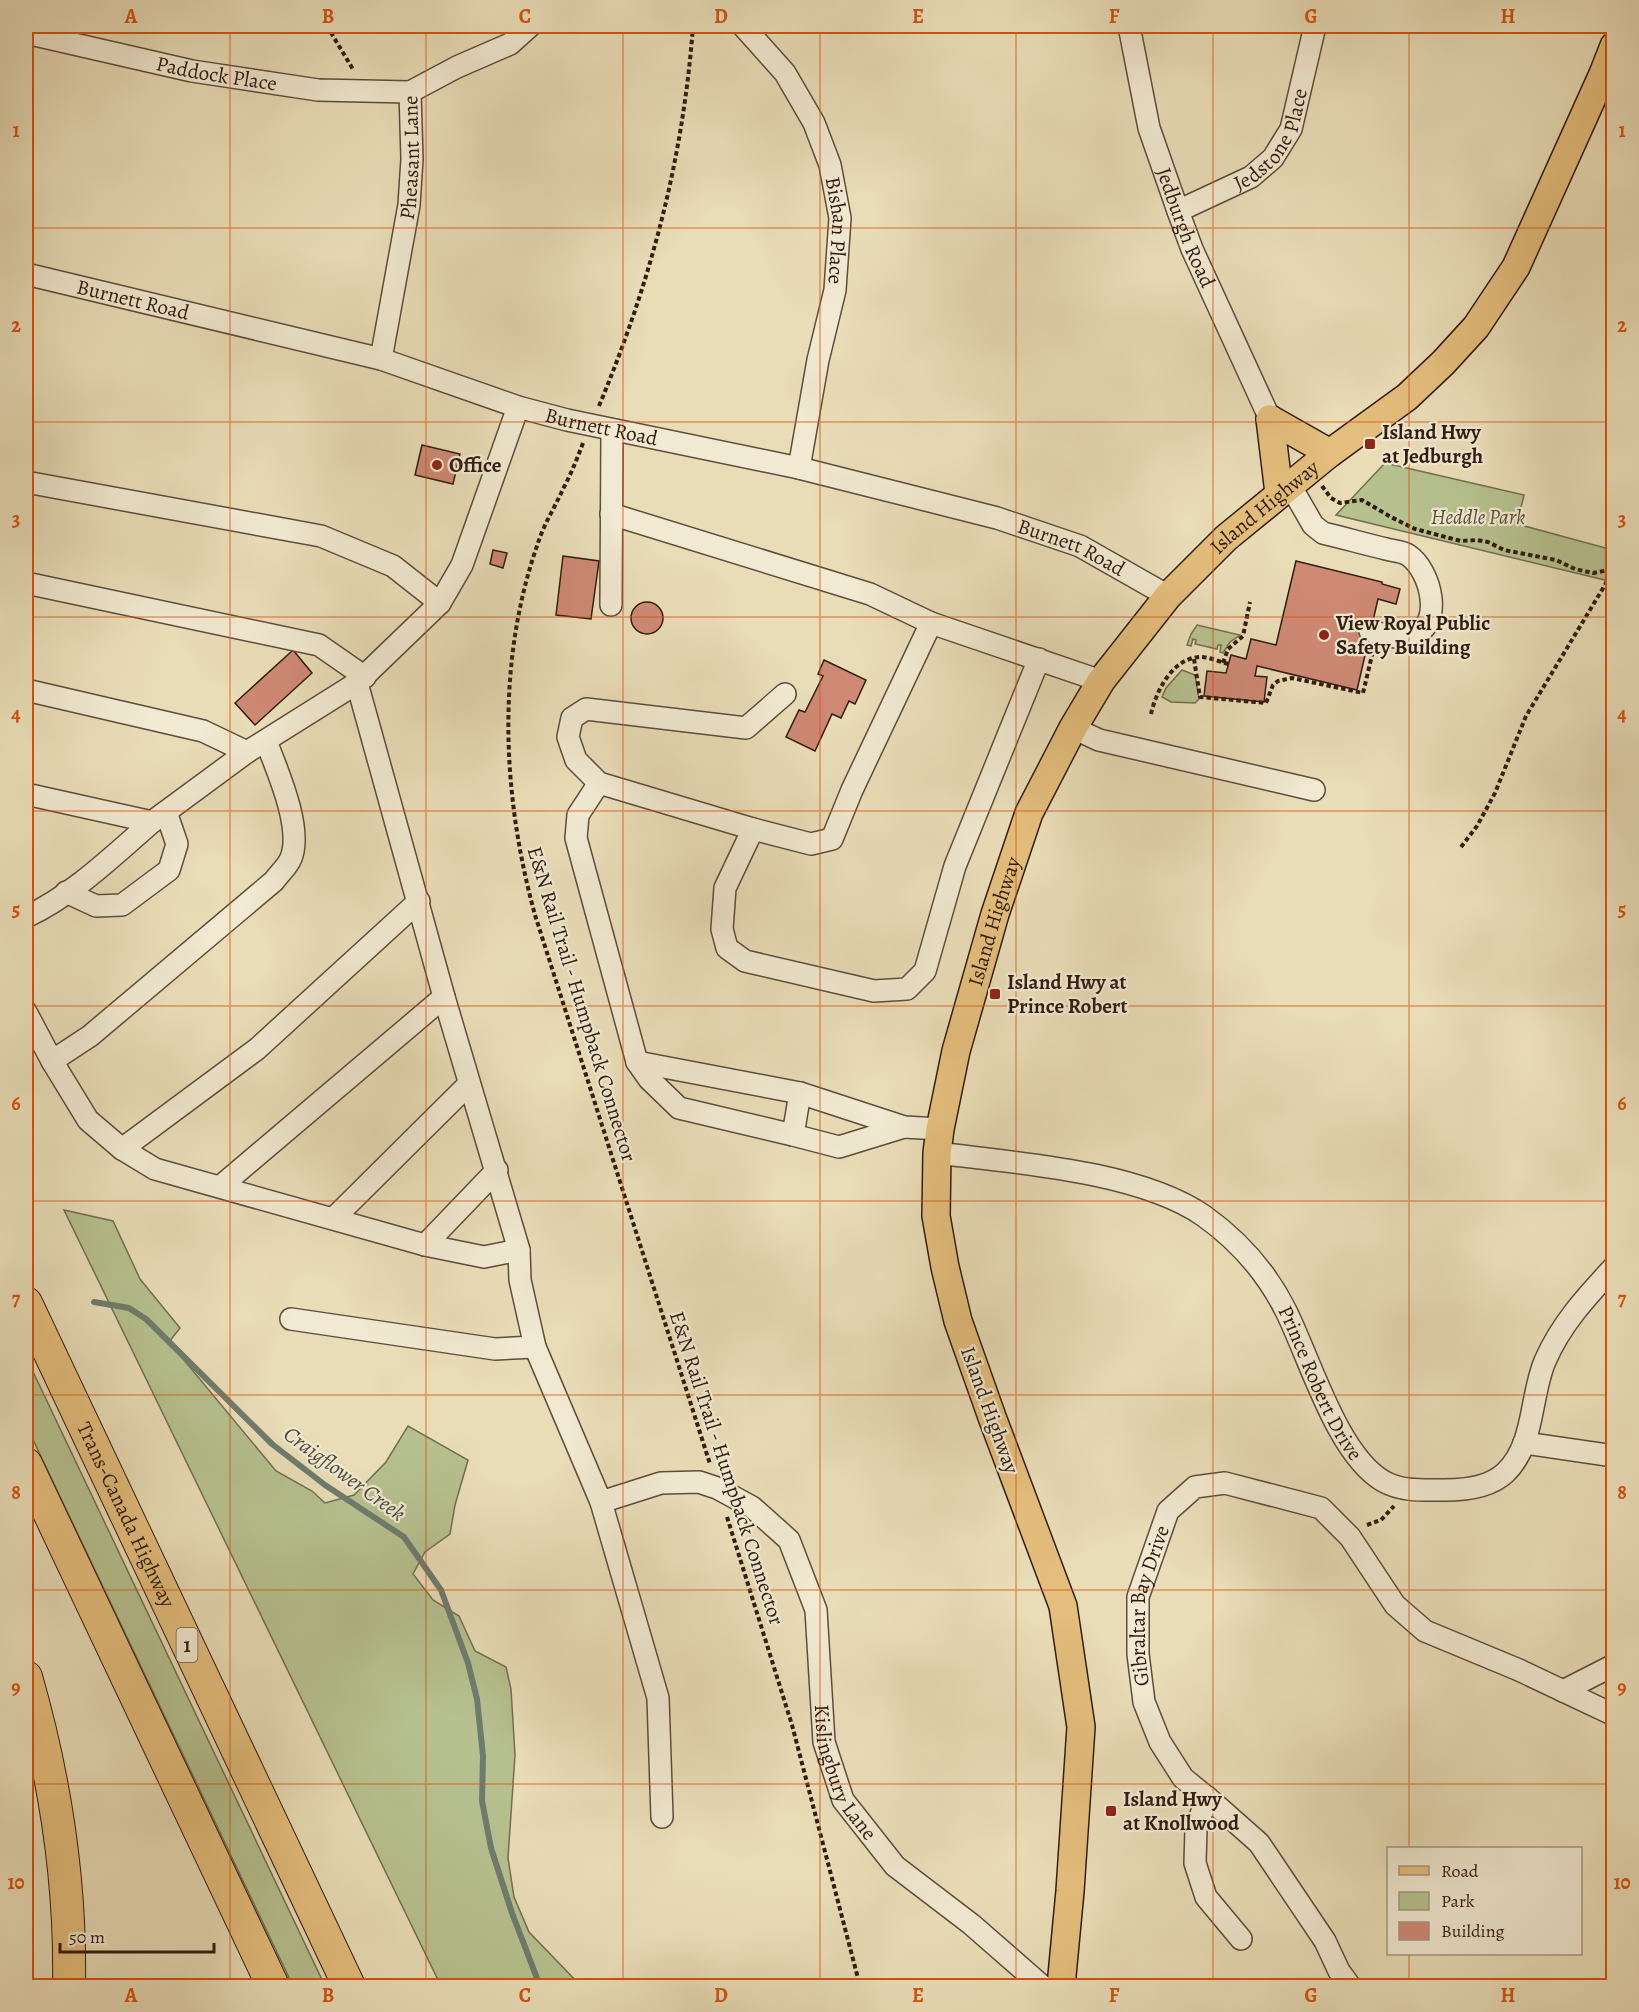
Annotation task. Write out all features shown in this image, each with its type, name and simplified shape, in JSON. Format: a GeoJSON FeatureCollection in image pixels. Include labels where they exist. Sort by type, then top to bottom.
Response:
{"type":"FeatureCollection","features":[{"type":"Feature","properties":{"kind":"highway","name":"Trans-Canada Highway"},"geometry":{"type":"LineString","coordinates":[[26,1303],[349,1986]]}},
{"type":"Feature","properties":{"kind":"highway"},"geometry":{"type":"LineString","coordinates":[[26,1464],[273,1986]]}},
{"type":"Feature","properties":{"kind":"highway"},"geometry":{"type":"LineString","coordinates":[[26,1677],[41,1732],[57,1810],[66,1885],[69,1986]]}},
{"type":"Feature","properties":{"kind":"main road","name":"Island Highway"},"geometry":{"type":"LineString","coordinates":[[1061,1986],[1081,1727],[1063,1606],[958,1321],[947,1278],[936,1216],[939,1141],[956,1051],[995,914],[1029,813],[1073,728],[1101,681],[1168,596],[1226,538],[1302,475],[1407,397],[1476,327],[1515,267],[1608,75],[1614,46]]}},
{"type":"Feature","properties":{"kind":"main road"},"geometry":{"type":"LineString","coordinates":[[1270,419],[1302,475]]}},
{"type":"Feature","properties":{"kind":"main road"},"geometry":{"type":"LineString","coordinates":[[1270,419],[1302,475]]}},
{"type":"Feature","properties":{"kind":"street","name":"Pheasant Lane"},"geometry":{"type":"LineString","coordinates":[[381,359],[409,205],[412,159],[410,92],[457,67],[510,44],[530,26]]}},
{"type":"Feature","properties":{"kind":"street","name":"Bishan Place"},"geometry":{"type":"LineString","coordinates":[[743,26],[785,74],[814,123],[830,165],[840,218],[835,290],[818,360],[799,468]]}},
{"type":"Feature","properties":{"kind":"street","name":"Jedburgh Road"},"geometry":{"type":"LineString","coordinates":[[1130,26],[1149,128],[1178,211],[1202,270],[1270,419]]}},
{"type":"Feature","properties":{"kind":"street","name":"Jedstone Place"},"geometry":{"type":"LineString","coordinates":[[1178,211],[1251,177],[1274,158],[1291,129],[1315,26]]}},
{"type":"Feature","properties":{"kind":"street","name":"Paddock Place"},"geometry":{"type":"LineString","coordinates":[[26,33],[192,71],[318,90],[410,92]]}},
{"type":"Feature","properties":{"kind":"street","name":"Burnett Road"},"geometry":{"type":"LineString","coordinates":[[26,274],[381,359],[518,407],[590,426],[799,468],[997,518],[1080,546],[1168,596]]}},
{"type":"Feature","properties":{"kind":"street"},"geometry":{"type":"LineString","coordinates":[[26,917],[85,879],[159,817],[247,752],[361,680],[440,603],[462,565],[518,407]]}},
{"type":"Feature","properties":{"kind":"street"},"geometry":{"type":"LineString","coordinates":[[611,605],[612,430]]}},
{"type":"Feature","properties":{"kind":"street"},"geometry":{"type":"LineString","coordinates":[[1302,475],[1313,525],[1323,533],[1406,554],[1418,564],[1428,586],[1432,602],[1430,619],[1423,631],[1411,637],[1397,638],[1370,631]]}},
{"type":"Feature","properties":{"kind":"street"},"geometry":{"type":"LineString","coordinates":[[26,482],[321,536],[393,566],[440,603]]}},
{"type":"Feature","properties":{"kind":"street"},"geometry":{"type":"LineString","coordinates":[[611,514],[870,594],[931,623],[1101,681]]}},
{"type":"Feature","properties":{"kind":"street"},"geometry":{"type":"LineString","coordinates":[[26,583],[319,645],[361,680],[444,997],[519,1250],[519,1280],[535,1347],[601,1502],[658,1698],[662,1817]]}},
{"type":"Feature","properties":{"kind":"street"},"geometry":{"type":"LineString","coordinates":[[785,694],[746,728],[586,709],[572,718],[568,737],[576,760],[599,783],[811,844],[832,839],[852,790],[931,623]]}},
{"type":"Feature","properties":{"kind":"street"},"geometry":{"type":"LineString","coordinates":[[753,829],[725,888],[723,929],[727,948],[745,961],[874,991],[907,989],[925,971],[955,866],[1039,659]]}},
{"type":"Feature","properties":{"kind":"street"},"geometry":{"type":"LineString","coordinates":[[26,690],[203,732],[247,752]]}},
{"type":"Feature","properties":{"kind":"street"},"geometry":{"type":"LineString","coordinates":[[1073,728],[1099,740],[1314,790]]}},
{"type":"Feature","properties":{"kind":"street"},"geometry":{"type":"LineString","coordinates":[[52,1061],[90,1036],[274,881],[291,859],[295,832],[283,785],[266,741]]}},
{"type":"Feature","properties":{"kind":"street"},"geometry":{"type":"LineString","coordinates":[[599,783],[578,815],[576,838],[637,1062],[649,1079],[679,1108],[839,1147],[904,1127]]}},
{"type":"Feature","properties":{"kind":"street"},"geometry":{"type":"LineString","coordinates":[[26,794],[159,817],[177,844],[170,870],[122,905],[96,906],[66,892]]}},
{"type":"Feature","properties":{"kind":"street"},"geometry":{"type":"LineString","coordinates":[[122,1149],[257,1048],[419,901]]}},
{"type":"Feature","properties":{"kind":"street"},"geometry":{"type":"LineString","coordinates":[[221,1186],[444,997]]}},
{"type":"Feature","properties":{"kind":"street"},"geometry":{"type":"LineString","coordinates":[[26,1012],[52,1061],[88,1120],[122,1149],[156,1169],[425,1245],[484,1257],[519,1250]]}},
{"type":"Feature","properties":{"kind":"street"},"geometry":{"type":"LineString","coordinates":[[637,1062],[800,1093],[904,1127]]}},
{"type":"Feature","properties":{"kind":"street"},"geometry":{"type":"LineString","coordinates":[[334,1218],[470,1084]]}},
{"type":"Feature","properties":{"kind":"street"},"geometry":{"type":"LineString","coordinates":[[793,1135],[800,1093]]}},
{"type":"Feature","properties":{"kind":"street","name":"Prince Robert Drive"},"geometry":{"type":"LineString","coordinates":[[904,1127],[939,1141],[1060,1170],[1131,1184],[1175,1200],[1203,1215],[1236,1241],[1266,1276],[1289,1317],[1344,1439],[1363,1464],[1383,1481],[1406,1489],[1451,1490],[1478,1486],[1492,1482],[1504,1474],[1515,1461],[1524,1443],[1545,1362],[1557,1338],[1577,1307],[1614,1267]]}},
{"type":"Feature","properties":{"kind":"street"},"geometry":{"type":"LineString","coordinates":[[425,1245],[497,1170]]}},
{"type":"Feature","properties":{"kind":"street"},"geometry":{"type":"LineString","coordinates":[[291,1319],[495,1349],[535,1347]]}},
{"type":"Feature","properties":{"kind":"street"},"geometry":{"type":"LineString","coordinates":[[1524,1443],[1614,1456]]}},
{"type":"Feature","properties":{"kind":"street","name":"Kislingbury Lane"},"geometry":{"type":"LineString","coordinates":[[601,1502],[661,1484],[699,1482],[717,1488],[752,1507],[789,1540],[816,1610],[824,1742],[843,1800],[895,1866],[971,1923],[1042,1986]]}},
{"type":"Feature","properties":{"kind":"street","name":"Gibraltar Bay Drive"},"geometry":{"type":"LineString","coordinates":[[1338,1981],[1325,1941],[1259,1843],[1183,1778],[1160,1742],[1144,1702],[1138,1654],[1138,1597],[1168,1511],[1195,1487],[1225,1483],[1321,1508],[1350,1537],[1395,1605],[1425,1631],[1519,1670],[1614,1715]]}},
{"type":"Feature","properties":{"kind":"street"},"geometry":{"type":"LineString","coordinates":[[1563,1691],[1614,1665]]}},
{"type":"Feature","properties":{"kind":"street"},"geometry":{"type":"LineString","coordinates":[[1207,1797],[1196,1829],[1195,1863],[1206,1897],[1241,1939]]}},
{"type":"Feature","properties":{"kind":"path"},"geometry":{"type":"LineString","coordinates":[[327,26],[365,92]]}},
{"type":"Feature","properties":{"kind":"path","name":"E&N Rail Trail - Humpback Connector"},"geometry":{"type":"LineString","coordinates":[[693,26],[681,128],[655,250],[634,316],[574,466],[538,541],[528,576],[514,651],[508,722],[511,794],[516,833],[535,915],[792,1725],[860,1986]]}},
{"type":"Feature","properties":{"kind":"path"},"geometry":{"type":"LineString","coordinates":[[1302,475],[1340,503],[1362,500],[1415,529],[1461,541],[1488,542],[1504,550],[1556,560],[1575,569],[1593,573],[1613,569]]}},
{"type":"Feature","properties":{"kind":"path"},"geometry":{"type":"LineString","coordinates":[[1461,846],[1477,826],[1495,793],[1526,717],[1613,569]]}},
{"type":"Feature","properties":{"kind":"path"},"geometry":{"type":"LineString","coordinates":[[1151,714],[1157,692],[1178,666],[1187,660],[1201,657],[1226,664],[1228,648],[1243,636],[1250,602]]}},
{"type":"Feature","properties":{"kind":"path"},"geometry":{"type":"LineString","coordinates":[[1194,659],[1200,697],[1266,703],[1273,685],[1278,681],[1292,678],[1363,693],[1370,664]]}},
{"type":"Feature","properties":{"kind":"path"},"geometry":{"type":"LineString","coordinates":[[1233,709],[1234,700]]}},
{"type":"Feature","properties":{"kind":"path"},"geometry":{"type":"LineString","coordinates":[[1350,1537],[1364,1526],[1381,1520],[1389,1513],[1406,1489]]}},
{"type":"Feature","properties":{"kind":"green space","name":"Heddle Park"},"geometry":{"type":"Polygon","coordinates":[[[1385,463],[1524,495],[1517,524],[1613,550],[1613,582],[1336,515],[1385,463]]]}},
{"type":"Feature","properties":{"kind":"green space"},"geometry":{"type":"Polygon","coordinates":[[[1197,625],[1240,635],[1230,642],[1223,653],[1220,652],[1221,645],[1218,645],[1217,649],[1195,644],[1196,640],[1193,639],[1191,646],[1187,645],[1197,625]]]}},
{"type":"Feature","properties":{"kind":"green space"},"geometry":{"type":"Polygon","coordinates":[[[1182,670],[1195,675],[1199,699],[1195,703],[1171,702],[1162,697],[1166,688],[1182,670]]]}},
{"type":"Feature","properties":{"kind":"green space"},"geometry":{"type":"Polygon","coordinates":[[[64,1210],[113,1221],[140,1279],[180,1328],[169,1342],[276,1471],[312,1491],[325,1503],[354,1495],[386,1462],[408,1426],[468,1460],[455,1505],[450,1534],[425,1552],[413,1574],[433,1600],[459,1616],[475,1651],[506,1667],[511,1689],[515,1755],[508,1858],[514,1897],[529,1932],[581,1986],[441,1986],[64,1210]]]}},
{"type":"Feature","properties":{"kind":"green space"},"geometry":{"type":"Polygon","coordinates":[[[26,1357],[325,1986],[293,1986],[26,1425],[26,1357]]]}},
{"type":"Feature","properties":{"kind":"building","name":"Office"},"geometry":{"type":"Polygon","coordinates":[[[422,445],[460,454],[453,484],[415,475],[422,445]]]}},
{"type":"Feature","properties":{"kind":"building"},"geometry":{"type":"Polygon","coordinates":[[[493,550],[507,553],[503,568],[490,564],[493,550]]]}},
{"type":"Feature","properties":{"kind":"building"},"geometry":{"type":"Polygon","coordinates":[[[563,556],[599,561],[591,619],[556,615],[563,556]]]}},
{"type":"Feature","properties":{"kind":"building","name":"View Royal Public Safety Building"},"geometry":{"type":"Polygon","coordinates":[[[1296,561],[1382,582],[1382,584],[1400,589],[1396,604],[1378,599],[1357,690],[1257,666],[1255,676],[1267,677],[1264,702],[1204,696],[1207,671],[1226,673],[1231,655],[1246,659],[1251,639],[1276,645],[1296,561]]]}},
{"type":"Feature","properties":{"kind":"building"},"geometry":{"type":"Polygon","coordinates":[[[647,602],[658,607],[663,618],[658,629],[647,634],[636,629],[631,618],[636,607],[647,602]]]}},
{"type":"Feature","properties":{"kind":"building"},"geometry":{"type":"Polygon","coordinates":[[[293,650],[312,673],[255,725],[235,703],[293,650]]]}},
{"type":"Feature","properties":{"kind":"building"},"geometry":{"type":"Polygon","coordinates":[[[824,660],[866,680],[855,704],[849,701],[841,718],[832,714],[815,751],[786,737],[799,710],[805,712],[823,676],[818,674],[824,660]]]}},
{"type":"Feature","properties":{"kind":"waterway","name":"Craigflower Creek"},"geometry":{"type":"LineString","coordinates":[[94,1302],[129,1308],[146,1319],[272,1444],[325,1485],[404,1537],[441,1590],[468,1663],[477,1699],[483,1756],[482,1801],[491,1848],[512,1913],[540,1986]]}},
{"type":"Feature","properties":{"kind":"place","name":"Island Hwy at Jedburgh"},"geometry":{"type":"Point","coordinates":[1370,444]}},
{"type":"Feature","properties":{"kind":"place","name":"Office"},"geometry":{"type":"Point","coordinates":[437,465]}},
{"type":"Feature","properties":{"kind":"place","name":"View Royal Public Safety Building"},"geometry":{"type":"Point","coordinates":[1324,635]}},
{"type":"Feature","properties":{"kind":"place","name":"Island Hwy at Prince Robert"},"geometry":{"type":"Point","coordinates":[995,994]}},
{"type":"Feature","properties":{"kind":"place","name":"Island Hwy at Knollwood"},"geometry":{"type":"Point","coordinates":[1111,1811]}}]}
